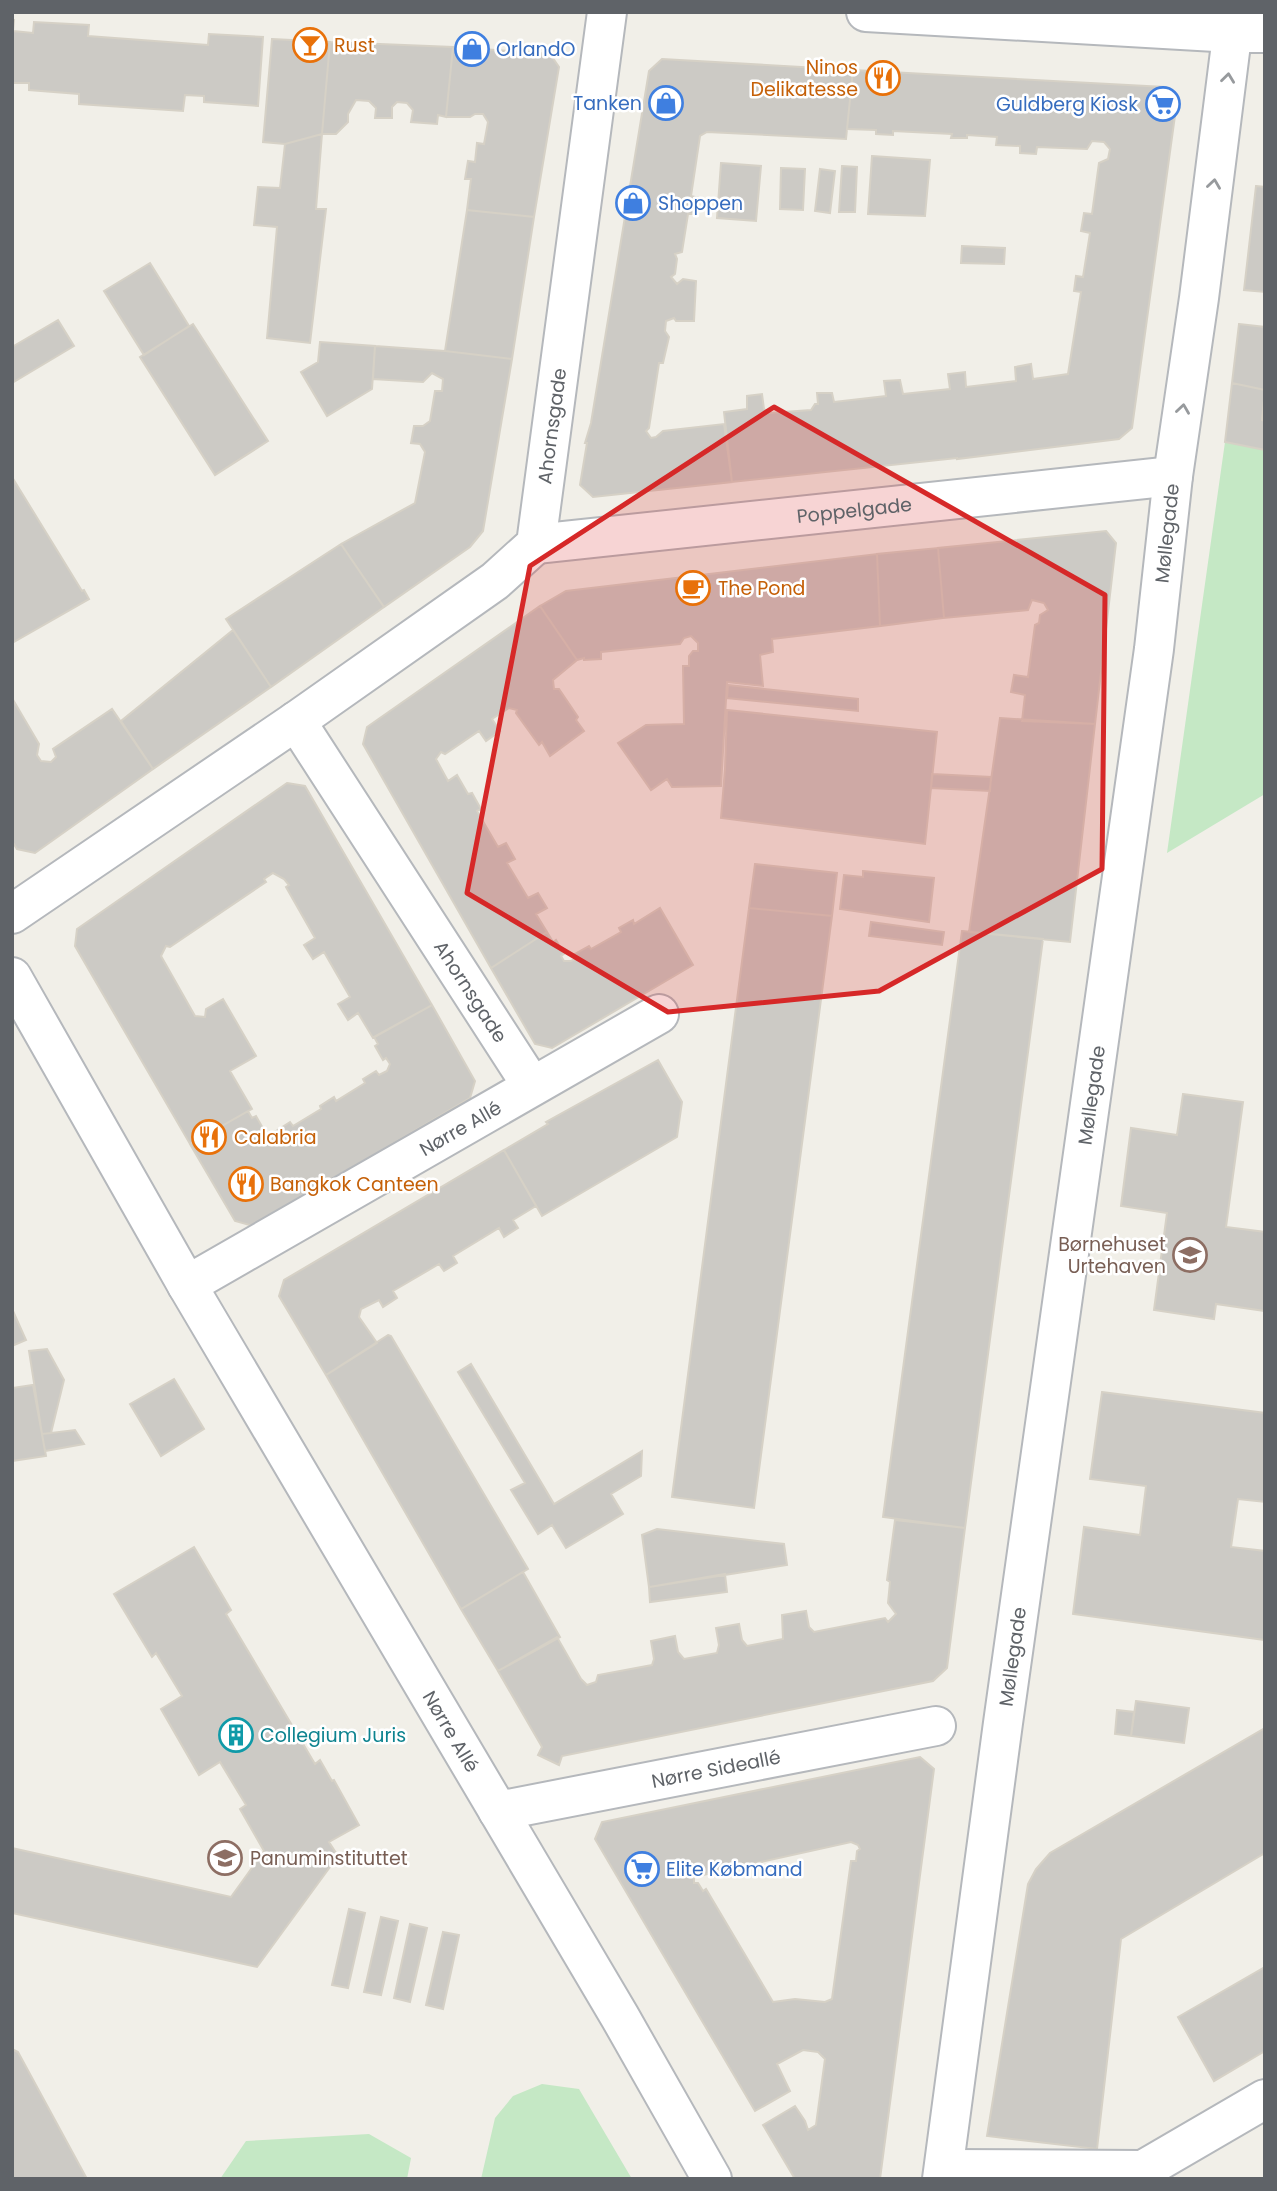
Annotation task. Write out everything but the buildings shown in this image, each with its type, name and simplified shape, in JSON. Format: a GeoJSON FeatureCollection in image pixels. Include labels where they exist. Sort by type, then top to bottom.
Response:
{"type":"FeatureCollection","features":[{"type":"Feature","properties":{"kind":"street","name":"Ahornsgade"},"geometry":{"type":"LineString","coordinates":[[536,544],[607,12]]}},
{"type":"Feature","properties":{"kind":"street"},"geometry":{"type":"LineString","coordinates":[[866,12],[1244,26]]}},
{"type":"Feature","properties":{"kind":"street","name":"Møllegade"},"geometry":{"type":"LineString","coordinates":[[943,2174],[1003,1723],[1154,649],[1173,476],[1201,285],[1244,26]]}},
{"type":"Feature","properties":{"kind":"street","name":"Poppelgade"},"geometry":{"type":"LineString","coordinates":[[536,544],[1173,476]]}},
{"type":"Feature","properties":{"kind":"street"},"geometry":{"type":"LineString","coordinates":[[12,914],[296,721],[495,581],[536,544]]}},
{"type":"Feature","properties":{"kind":"street","name":"Ahornsgade"},"geometry":{"type":"LineString","coordinates":[[296,721],[532,1086]]}},
{"type":"Feature","properties":{"kind":"street","name":"Nørre Allé"},"geometry":{"type":"LineString","coordinates":[[12,977],[187,1285],[620,2017],[712,2179]]}},
{"type":"Feature","properties":{"kind":"street","name":"Nørre Allé"},"geometry":{"type":"LineString","coordinates":[[187,1285],[659,1014]]}},
{"type":"Feature","properties":{"kind":"street","name":"Nørre Sideallé"},"geometry":{"type":"LineString","coordinates":[[498,1811],[936,1726]]}},
{"type":"Feature","properties":{"kind":"street"},"geometry":{"type":"LineString","coordinates":[[943,2174],[1146,2174],[1265,2099]]}},
{"type":"Feature","properties":{"kind":"highlighted area"},"geometry":{"type":"Polygon","coordinates":[[[774,407],[1105,595],[1102,869],[879,991],[668,1012],[467,893],[530,566],[774,407]]]}},
{"type":"Feature","properties":{"kind":"green space"},"geometry":{"type":"Polygon","coordinates":[[[1225,442],[1265,450],[1265,794],[1167,853],[1225,442]]]}},
{"type":"Feature","properties":{"kind":"green space"},"geometry":{"type":"Polygon","coordinates":[[[542,2084],[579,2089],[632,2179],[481,2179],[495,2118],[513,2096],[542,2084]]]}},
{"type":"Feature","properties":{"kind":"green space"},"geometry":{"type":"Polygon","coordinates":[[[369,2134],[411,2158],[407,2179],[220,2179],[246,2141],[369,2134]]]}},
{"type":"Feature","properties":{"kind":"place","name":"Rust"},"geometry":{"type":"Point","coordinates":[310,45]}},
{"type":"Feature","properties":{"kind":"place","name":"OrlandO"},"geometry":{"type":"Point","coordinates":[472,49]}},
{"type":"Feature","properties":{"kind":"place","name":"Ninos Delikatesse"},"geometry":{"type":"Point","coordinates":[883,78]}},
{"type":"Feature","properties":{"kind":"place","name":"Tanken"},"geometry":{"type":"Point","coordinates":[666,103]}},
{"type":"Feature","properties":{"kind":"place","name":"Guldberg Kiosk"},"geometry":{"type":"Point","coordinates":[1163,104]}},
{"type":"Feature","properties":{"kind":"place","name":"Shoppen"},"geometry":{"type":"Point","coordinates":[633,203]}},
{"type":"Feature","properties":{"kind":"place","name":"The Pond"},"geometry":{"type":"Point","coordinates":[693,588]}},
{"type":"Feature","properties":{"kind":"place","name":"Calabria"},"geometry":{"type":"Point","coordinates":[209,1137]}},
{"type":"Feature","properties":{"kind":"place","name":"Bangkok Canteen"},"geometry":{"type":"Point","coordinates":[246,1184]}},
{"type":"Feature","properties":{"kind":"place","name":"Børnehuset Urtehaven"},"geometry":{"type":"Point","coordinates":[1190,1255]}},
{"type":"Feature","properties":{"kind":"place","name":"Collegium Juris"},"geometry":{"type":"Point","coordinates":[236,1735]}},
{"type":"Feature","properties":{"kind":"place","name":"Panuminstituttet"},"geometry":{"type":"Point","coordinates":[225,1858]}},
{"type":"Feature","properties":{"kind":"place","name":"Elite Købmand"},"geometry":{"type":"Point","coordinates":[642,1869]}}]}
